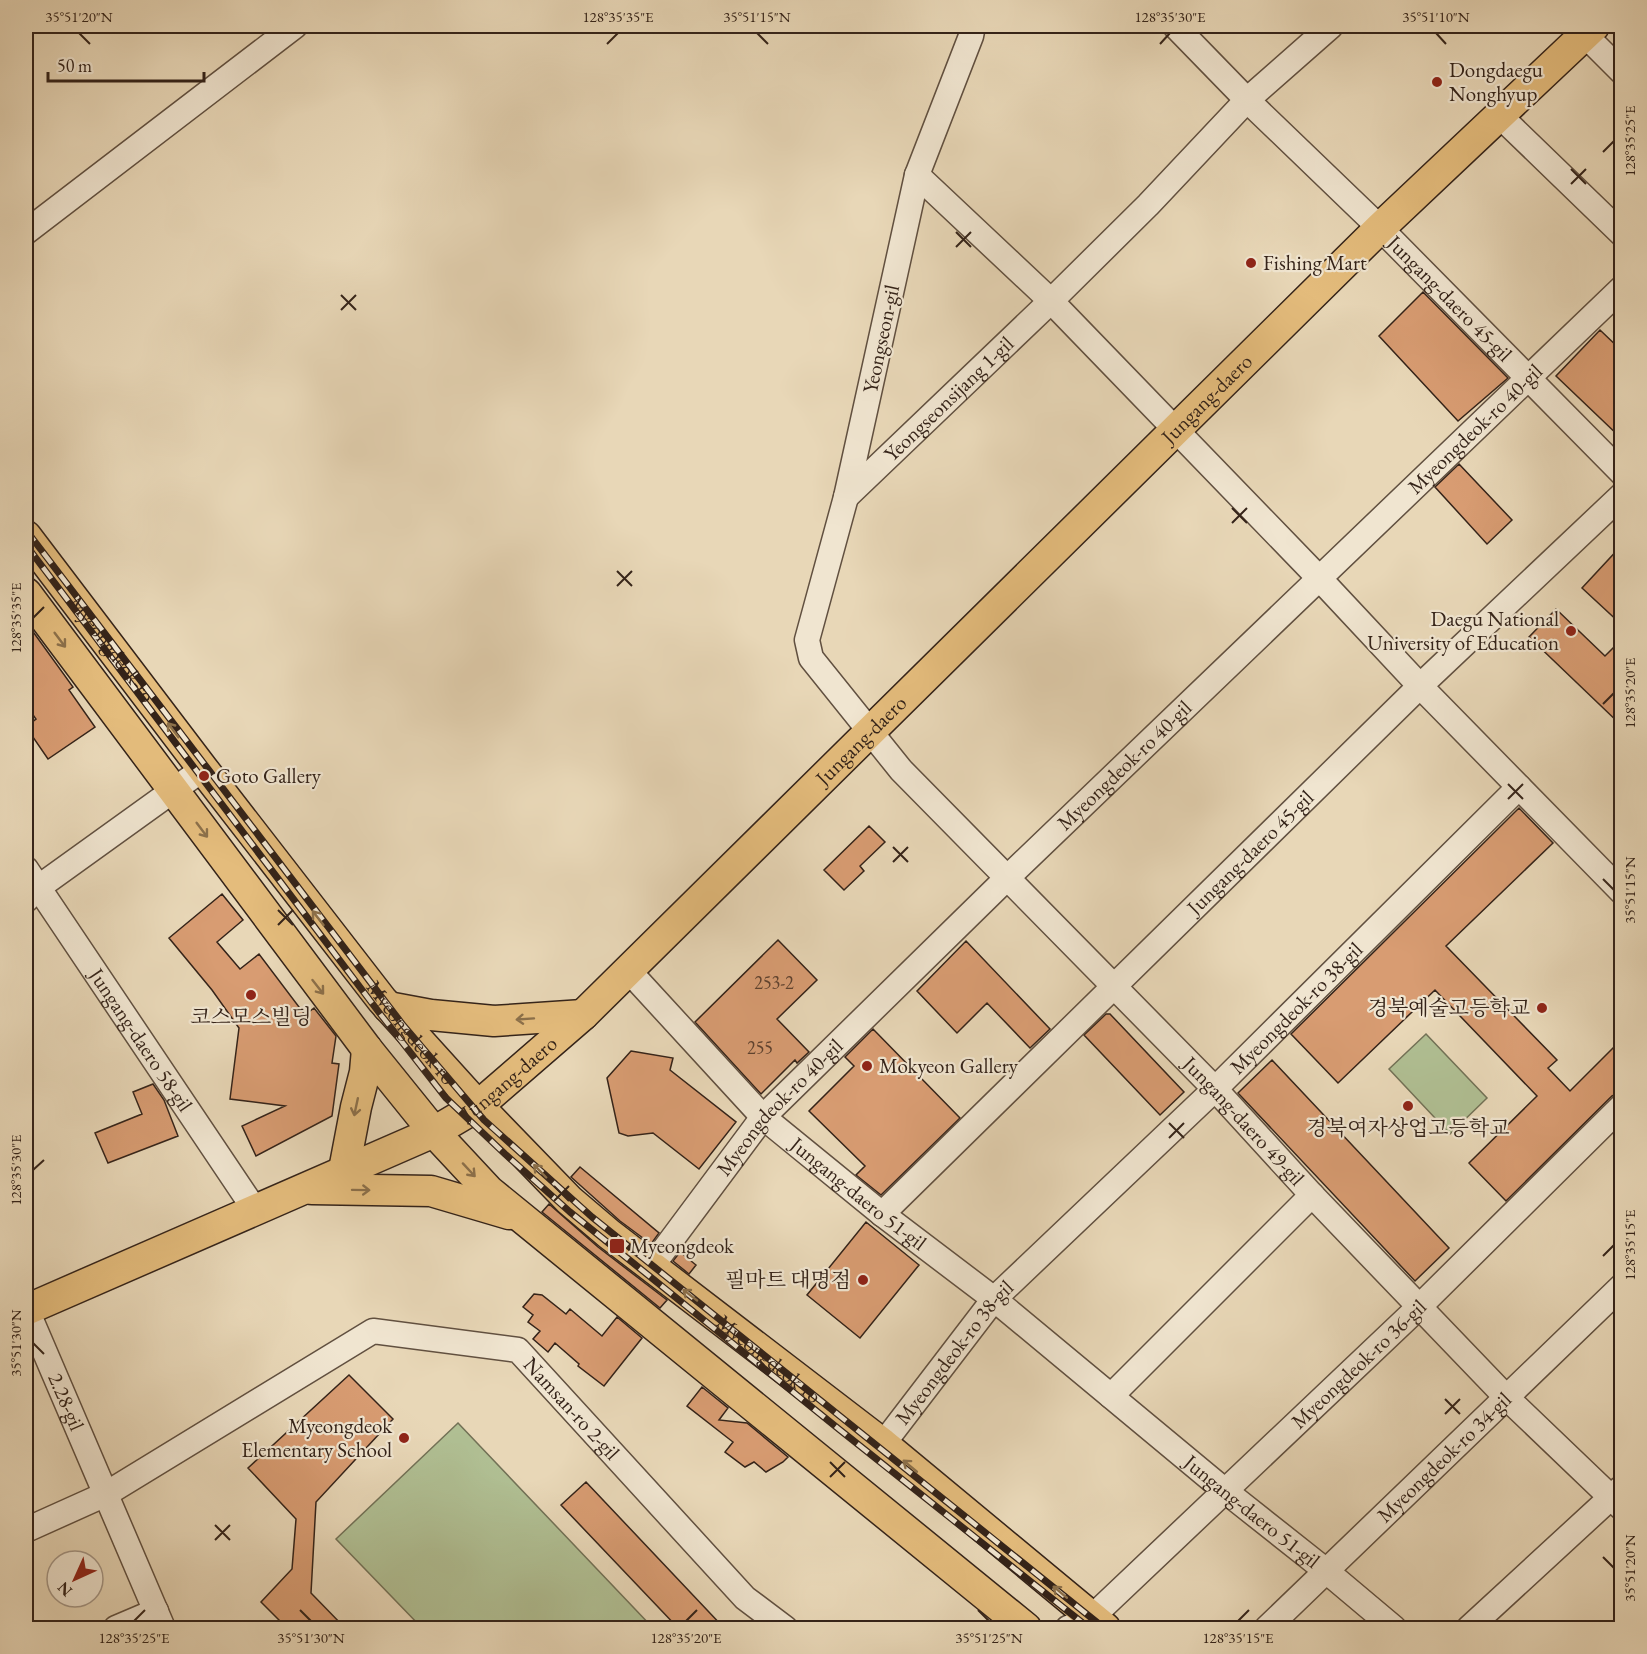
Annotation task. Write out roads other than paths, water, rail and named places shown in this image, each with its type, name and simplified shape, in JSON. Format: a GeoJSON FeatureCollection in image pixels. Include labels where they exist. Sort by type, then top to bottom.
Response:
{"type":"FeatureCollection","features":[{"type":"Feature","properties":{"kind":"main road","name":"Jungang-daero"},"geometry":{"type":"LineString","coordinates":[[26,1309],[434,1132],[478,1106],[583,1015],[1174,429],[1380,228],[1500,116],[1585,29]]}},
{"type":"Feature","properties":{"kind":"main road","name":"Myeongdeok-ro"},"geometry":{"type":"LineString","coordinates":[[26,536],[388,1007],[478,1106],[569,1200],[609,1234],[883,1444],[1088,1625]]}},
{"type":"Feature","properties":{"kind":"main road","name":"Myeongdeok-ro"},"geometry":{"type":"LineString","coordinates":[[26,593],[367,1049],[434,1132],[489,1191],[1026,1629]]}},
{"type":"Feature","properties":{"kind":"main road"},"geometry":{"type":"LineString","coordinates":[[388,1007],[431,1015],[494,1021],[583,1015]]}},
{"type":"Feature","properties":{"kind":"main road"},"geometry":{"type":"LineString","coordinates":[[344,1170],[365,1072],[367,1049]]}},
{"type":"Feature","properties":{"kind":"main road"},"geometry":{"type":"LineString","coordinates":[[303,1189],[431,1191],[520,1216]]}},
{"type":"Feature","properties":{"kind":"street"},"geometry":{"type":"LineString","coordinates":[[26,232],[295,26]]}},
{"type":"Feature","properties":{"kind":"street","name":"Yeongseon-gil"},"geometry":{"type":"LineString","coordinates":[[811,658],[807,640],[846,497],[917,175],[973,26]]}},
{"type":"Feature","properties":{"kind":"street"},"geometry":{"type":"LineString","coordinates":[[1175,26],[1247,100]]}},
{"type":"Feature","properties":{"kind":"street","name":"Yeongseonsijang 1-gil"},"geometry":{"type":"LineString","coordinates":[[846,497],[1052,301],[1148,205],[1247,100],[1330,26]]}},
{"type":"Feature","properties":{"kind":"street"},"geometry":{"type":"LineString","coordinates":[[1585,29],[1622,72]]}},
{"type":"Feature","properties":{"kind":"street","name":"Jungang-daero 45-gil"},"geometry":{"type":"LineString","coordinates":[[1247,100],[1380,228],[1622,473]]}},
{"type":"Feature","properties":{"kind":"street"},"geometry":{"type":"LineString","coordinates":[[1500,116],[1622,234]]}},
{"type":"Feature","properties":{"kind":"street"},"geometry":{"type":"LineString","coordinates":[[917,175],[1052,301],[1420,686],[1622,892]]}},
{"type":"Feature","properties":{"kind":"street","name":"Myeongdeok-ro 40-gil"},"geometry":{"type":"LineString","coordinates":[[652,1266],[763,1117],[1007,878],[1622,288]]}},
{"type":"Feature","properties":{"kind":"street","name":"Jungang-daero 45-gil"},"geometry":{"type":"LineString","coordinates":[[882,1214],[1420,686],[1622,495]]}},
{"type":"Feature","properties":{"kind":"street","name":"Jungang-daero 49-gil"},"geometry":{"type":"LineString","coordinates":[[811,658],[901,770],[1215,1089],[1312,1195],[1506,1397],[1618,1498]]}},
{"type":"Feature","properties":{"kind":"street"},"geometry":{"type":"LineString","coordinates":[[30,885],[203,769]]}},
{"type":"Feature","properties":{"kind":"street","name":"Myeongdeok-ro 38-gil"},"geometry":{"type":"LineString","coordinates":[[883,1444],[994,1299],[1215,1089],[1519,787]]}},
{"type":"Feature","properties":{"kind":"street","name":"Jungang-daero 58-gil"},"geometry":{"type":"LineString","coordinates":[[30,885],[255,1210]]}},
{"type":"Feature","properties":{"kind":"street","name":"Jungang-daero 51-gil"},"geometry":{"type":"LineString","coordinates":[[628,970],[763,1117],[882,1214],[994,1299],[1224,1490],[1326,1570],[1394,1629]]}},
{"type":"Feature","properties":{"kind":"street","name":"Myeongdeok-ro 36-gil"},"geometry":{"type":"LineString","coordinates":[[1088,1625],[1224,1490],[1419,1307],[1622,1106]]}},
{"type":"Feature","properties":{"kind":"street"},"geometry":{"type":"LineString","coordinates":[[1111,1396],[1312,1195]]}},
{"type":"Feature","properties":{"kind":"street","name":"Myeongdeok-ro 34-gil"},"geometry":{"type":"LineString","coordinates":[[1267,1629],[1622,1286]]}},
{"type":"Feature","properties":{"kind":"street","name":"2.28-gil"},"geometry":{"type":"LineString","coordinates":[[26,1309],[159,1620],[116,1629]]}},
{"type":"Feature","properties":{"kind":"street","name":"Namsan-ro 2-gil"},"geometry":{"type":"LineString","coordinates":[[105,1494],[373,1331],[518,1350],[745,1598],[785,1629]]}},
{"type":"Feature","properties":{"kind":"street"},"geometry":{"type":"LineString","coordinates":[[26,1530],[105,1494]]}},
{"type":"Feature","properties":{"kind":"street"},"geometry":{"type":"LineString","coordinates":[[1469,1629],[1618,1498]]}},
{"type":"Feature","properties":{"kind":"railway"},"geometry":{"type":"LineString","coordinates":[[26,530],[403,1025],[484,1120],[592,1217],[1104,1628]]}},
{"type":"Feature","properties":{"kind":"railway"},"geometry":{"type":"LineString","coordinates":[[26,545],[446,1098],[570,1212],[1089,1628]]}},
{"type":"Feature","properties":{"kind":"place","name":"Dongdaegu Nonghyup"},"geometry":{"type":"Point","coordinates":[1437,82]}},
{"type":"Feature","properties":{"kind":"place","name":"Fishing Mart"},"geometry":{"type":"Point","coordinates":[1251,263]}},
{"type":"Feature","properties":{"kind":"place","name":"Daegu National University of Education"},"geometry":{"type":"Point","coordinates":[1571,631]}},
{"type":"Feature","properties":{"kind":"place","name":"Goto Gallery"},"geometry":{"type":"Point","coordinates":[204,776]}},
{"type":"Feature","properties":{"kind":"place","name":"코스모스빌딩"},"geometry":{"type":"Point","coordinates":[251,995]}},
{"type":"Feature","properties":{"kind":"place","name":"경북예술고등학교"},"geometry":{"type":"Point","coordinates":[1542,1008]}},
{"type":"Feature","properties":{"kind":"place","name":"Mokyeon Gallery"},"geometry":{"type":"Point","coordinates":[867,1066]}},
{"type":"Feature","properties":{"kind":"place","name":"경북여자상업고등학교"},"geometry":{"type":"Point","coordinates":[1408,1106]}},
{"type":"Feature","properties":{"kind":"place","name":"Myeongdeok"},"geometry":{"type":"Point","coordinates":[617,1246]}},
{"type":"Feature","properties":{"kind":"place","name":"필마트 대명점"},"geometry":{"type":"Point","coordinates":[863,1280]}},
{"type":"Feature","properties":{"kind":"place","name":"Myeongdeok Elementary School"},"geometry":{"type":"Point","coordinates":[404,1438]}}]}
